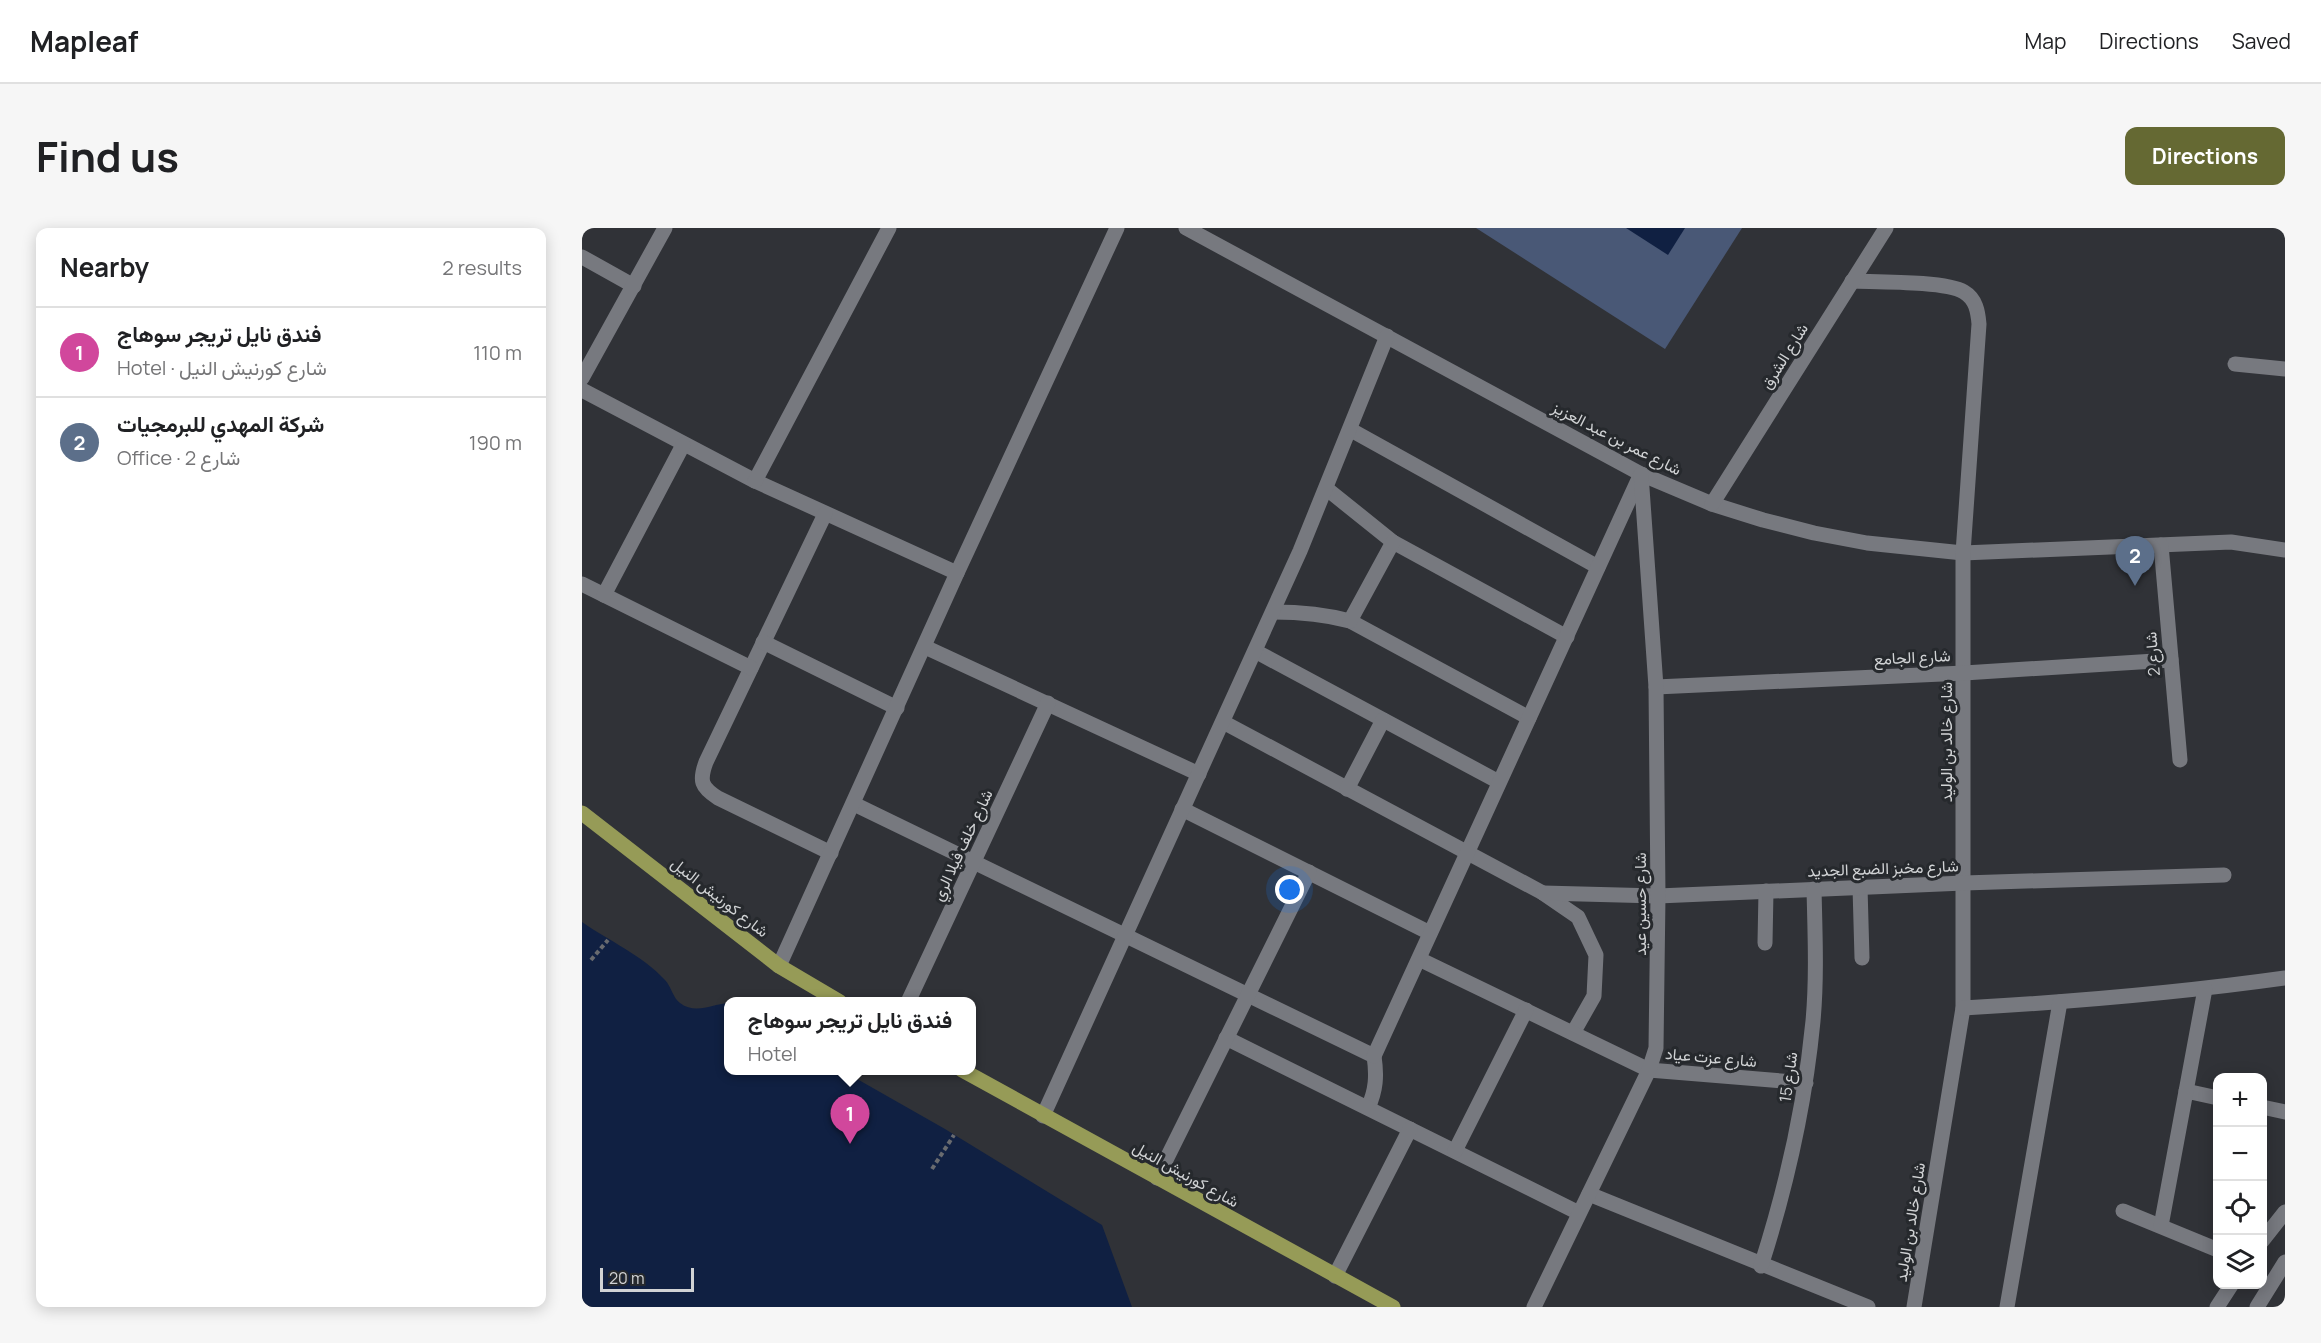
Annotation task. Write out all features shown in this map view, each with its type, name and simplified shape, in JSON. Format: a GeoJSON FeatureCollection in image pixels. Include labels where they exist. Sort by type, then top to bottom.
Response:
{"type":"FeatureCollection","features":[{"type":"Feature","properties":{"kind":"main road","name":"شارع كورنيش النيل"},"geometry":{"type":"LineString","coordinates":[[582,813],[779,966],[832,997]]}},
{"type":"Feature","properties":{"kind":"main road","name":"شارع كورنيش النيل"},"geometry":{"type":"LineString","coordinates":[[969,1075],[1393,1307]]}},
{"type":"Feature","properties":{"kind":"street"},"geometry":{"type":"LineString","coordinates":[[582,378],[665,228]]}},
{"type":"Feature","properties":{"kind":"street"},"geometry":{"type":"LineString","coordinates":[[754,481],[889,228]]}},
{"type":"Feature","properties":{"kind":"street"},"geometry":{"type":"LineString","coordinates":[[779,966],[957,573],[1117,228]]}},
{"type":"Feature","properties":{"kind":"street","name":"شارع عمر بن عبد العزيز"},"geometry":{"type":"LineString","coordinates":[[1186,228],[1641,474],[1712,504],[1763,520],[1867,543],[1963,554],[2231,542],[2285,550]]}},
{"type":"Feature","properties":{"kind":"street","name":"شارع الشرق"},"geometry":{"type":"LineString","coordinates":[[1712,504],[1886,228]]}},
{"type":"Feature","properties":{"kind":"street"},"geometry":{"type":"LineString","coordinates":[[582,257],[634,286]]}},
{"type":"Feature","properties":{"kind":"street","name":"شارع خالد بن الوليد"},"geometry":{"type":"LineString","coordinates":[[1852,281],[1948,286],[1965,292],[1977,306],[1979,324],[1963,554],[1963,1008],[1914,1307]]}},
{"type":"Feature","properties":{"kind":"street"},"geometry":{"type":"LineString","coordinates":[[1043,1116],[1273,612],[1327,489],[1387,336]]}},
{"type":"Feature","properties":{"kind":"street"},"geometry":{"type":"LineString","coordinates":[[2235,364],[2285,369]]}},
{"type":"Feature","properties":{"kind":"street"},"geometry":{"type":"LineString","coordinates":[[582,390],[754,481],[957,573]]}},
{"type":"Feature","properties":{"kind":"street"},"geometry":{"type":"LineString","coordinates":[[1351,430],[1598,567]]}},
{"type":"Feature","properties":{"kind":"street"},"geometry":{"type":"LineString","coordinates":[[604,595],[683,445]]}},
{"type":"Feature","properties":{"kind":"street"},"geometry":{"type":"LineString","coordinates":[[1368,1108],[1375,1092],[1377,1074],[1374,1056],[1641,474]]}},
{"type":"Feature","properties":{"kind":"street","name":"شارع حسين عيد"},"geometry":{"type":"LineString","coordinates":[[1534,1307],[1649,1070],[1656,1048],[1658,896],[1656,687],[1641,474]]}},
{"type":"Feature","properties":{"kind":"street"},"geometry":{"type":"LineString","coordinates":[[1327,489],[1393,542],[1567,636]]}},
{"type":"Feature","properties":{"kind":"street"},"geometry":{"type":"LineString","coordinates":[[825,514],[701,776],[706,790],[718,798],[831,853]]}},
{"type":"Feature","properties":{"kind":"street"},"geometry":{"type":"LineString","coordinates":[[1350,621],[1393,542]]}},
{"type":"Feature","properties":{"kind":"street","name":"شارع 2"},"geometry":{"type":"LineString","coordinates":[[2161,545],[2180,760]]}},
{"type":"Feature","properties":{"kind":"street"},"geometry":{"type":"LineString","coordinates":[[582,584],[751,668]]}},
{"type":"Feature","properties":{"kind":"street"},"geometry":{"type":"LineString","coordinates":[[1273,612],[1325,615],[1350,621],[1529,718]]}},
{"type":"Feature","properties":{"kind":"street"},"geometry":{"type":"LineString","coordinates":[[764,642],[897,708]]}},
{"type":"Feature","properties":{"kind":"street"},"geometry":{"type":"LineString","coordinates":[[925,647],[1199,774]]}},
{"type":"Feature","properties":{"kind":"street"},"geometry":{"type":"LineString","coordinates":[[1255,651],[1499,782]]}},
{"type":"Feature","properties":{"kind":"street","name":"شارع الجامع"},"geometry":{"type":"LineString","coordinates":[[1656,687],[1964,673],[2171,660]]}},
{"type":"Feature","properties":{"kind":"street","name":"شارع خلف فيلا الري"},"geometry":{"type":"LineString","coordinates":[[910,997],[1048,703]]}},
{"type":"Feature","properties":{"kind":"street"},"geometry":{"type":"LineString","coordinates":[[1347,789],[1383,720]]}},
{"type":"Feature","properties":{"kind":"street"},"geometry":{"type":"LineString","coordinates":[[1223,722],[1543,893],[1578,917],[1596,955],[1594,996],[1573,1033]]}},
{"type":"Feature","properties":{"kind":"street"},"geometry":{"type":"LineString","coordinates":[[854,804],[1374,1056]]}},
{"type":"Feature","properties":{"kind":"street"},"geometry":{"type":"LineString","coordinates":[[1182,809],[1431,933]]}},
{"type":"Feature","properties":{"kind":"street"},"geometry":{"type":"LineString","coordinates":[[1157,1178],[1309,872]]}},
{"type":"Feature","properties":{"kind":"street","name":"شارع مخبز الضبع الجديد"},"geometry":{"type":"LineString","coordinates":[[1543,893],[1658,896],[2224,875]]}},
{"type":"Feature","properties":{"kind":"street"},"geometry":{"type":"LineString","coordinates":[[1860,887],[1862,958]]}},
{"type":"Feature","properties":{"kind":"street","name":"شارع 15"},"geometry":{"type":"LineString","coordinates":[[1761,1266],[1788,1176],[1806,1083],[1813,1019],[1816,954],[1814,889]]}},
{"type":"Feature","properties":{"kind":"street"},"geometry":{"type":"LineString","coordinates":[[1766,891],[1766,943]]}},
{"type":"Feature","properties":{"kind":"street"},"geometry":{"type":"LineString","coordinates":[[1419,959],[1649,1070]]}},
{"type":"Feature","properties":{"kind":"street"},"geometry":{"type":"LineString","coordinates":[[1963,1008],[2205,989],[2285,978]]}},
{"type":"Feature","properties":{"kind":"street"},"geometry":{"type":"LineString","coordinates":[[2161,1226],[2205,989]]}},
{"type":"Feature","properties":{"kind":"street"},"geometry":{"type":"LineString","coordinates":[[2007,1307],[2060,1002]]}},
{"type":"Feature","properties":{"kind":"street"},"geometry":{"type":"LineString","coordinates":[[1455,1151],[1526,1010]]}},
{"type":"Feature","properties":{"kind":"street"},"geometry":{"type":"LineString","coordinates":[[1227,1038],[1579,1213]]}},
{"type":"Feature","properties":{"kind":"street","name":"شارع عزت عياد"},"geometry":{"type":"LineString","coordinates":[[1649,1070],[1806,1083]]}},
{"type":"Feature","properties":{"kind":"street"},"geometry":{"type":"LineString","coordinates":[[2186,1091],[2213,1097]]}},
{"type":"Feature","properties":{"kind":"street"},"geometry":{"type":"LineString","coordinates":[[2267,1108],[2285,1112]]}},
{"type":"Feature","properties":{"kind":"street"},"geometry":{"type":"LineString","coordinates":[[1335,1276],[1410,1129]]}},
{"type":"Feature","properties":{"kind":"street"},"geometry":{"type":"LineString","coordinates":[[1589,1194],[1761,1266],[1868,1307]]}},
{"type":"Feature","properties":{"kind":"street"},"geometry":{"type":"LineString","coordinates":[[2123,1211],[2213,1248]]}},
{"type":"Feature","properties":{"kind":"street"},"geometry":{"type":"LineString","coordinates":[[2267,1235],[2285,1212]]}},
{"type":"Feature","properties":{"kind":"street"},"geometry":{"type":"LineString","coordinates":[[2257,1307],[2275,1269]]}},
{"type":"Feature","properties":{"kind":"street"},"geometry":{"type":"LineString","coordinates":[[2217,1307],[2229,1289]]}},
{"type":"Feature","properties":{"kind":"path"},"geometry":{"type":"LineString","coordinates":[[591,960],[608,940]]}},
{"type":"Feature","properties":{"kind":"path"},"geometry":{"type":"LineString","coordinates":[[932,1169],[954,1135]]}},
{"type":"Feature","properties":{"kind":"shaded area"},"geometry":{"type":"Polygon","coordinates":[[[1476,228],[1742,228],[1665,349],[1476,228]]]}},
{"type":"Feature","properties":{"kind":"shaded area"},"geometry":{"type":"Polygon","coordinates":[[[1626,228],[1685,228],[1668,255],[1626,228]]]}},
{"type":"Feature","properties":{"kind":"shaded area"},"geometry":{"type":"Polygon","coordinates":[[[582,922],[656,971],[669,985],[680,1003],[698,1009],[724,1004],[724,1075],[850,1075],[945,1129],[1102,1225],[1132,1307],[582,1307],[582,922]]]}},
{"type":"Feature","properties":{"kind":"place","name":"شركة المهدي للبرمجيات"},"geometry":{"type":"Point","coordinates":[2135,586]}},
{"type":"Feature","properties":{"kind":"place","name":"فندق نايل تريجر سوهاج"},"geometry":{"type":"Point","coordinates":[850,1144]}}]}
